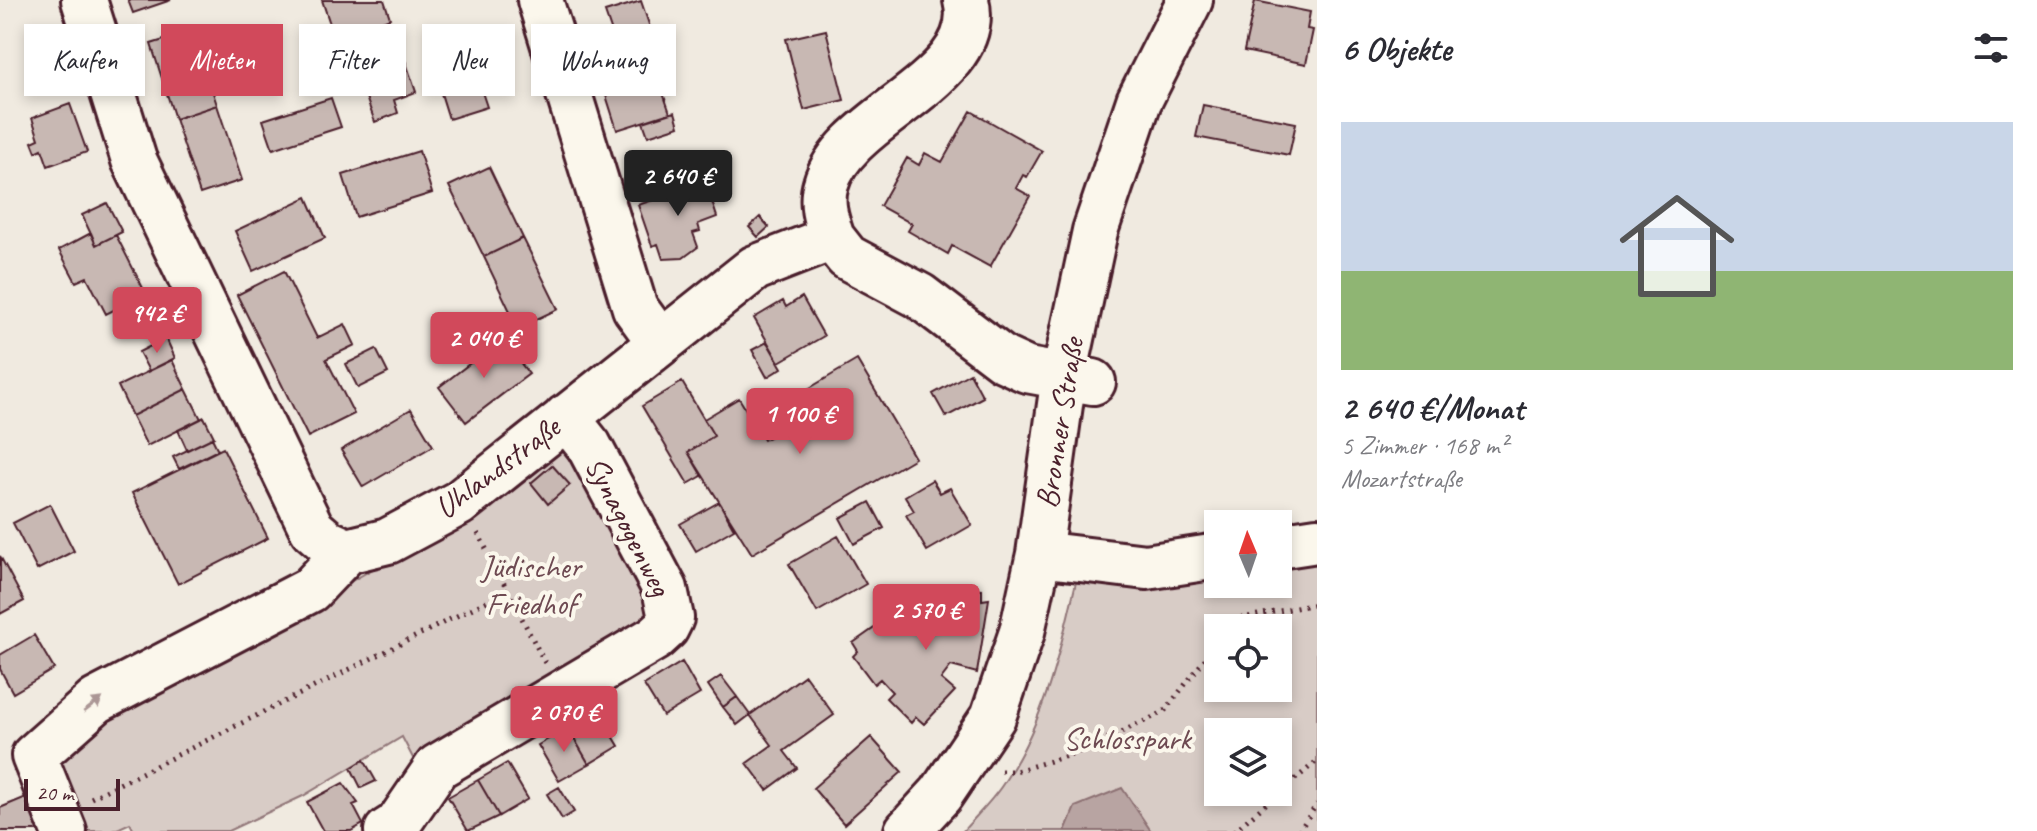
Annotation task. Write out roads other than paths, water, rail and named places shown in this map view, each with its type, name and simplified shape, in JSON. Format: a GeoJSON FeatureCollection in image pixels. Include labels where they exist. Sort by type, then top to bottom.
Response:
{"type":"FeatureCollection","features":[{"type":"Feature","properties":{"kind":"street"},"geometry":{"type":"LineString","coordinates":[[71,818],[34,756],[96,701],[310,590],[347,551],[327,542],[312,529],[134,160],[84,0]]}},
{"type":"Feature","properties":{"kind":"street"},"geometry":{"type":"LineString","coordinates":[[540,0],[635,308],[659,341]]}},
{"type":"Feature","properties":{"kind":"street","name":"Bronner Straße"},"geometry":{"type":"LineString","coordinates":[[907,831],[941,794],[993,717],[1022,632],[1078,379],[1095,231],[1139,101],[1190,0]]}},
{"type":"Feature","properties":{"kind":"street"},"geometry":{"type":"LineString","coordinates":[[966,18],[947,64],[869,129],[840,156],[830,170],[823,202],[832,238],[847,257],[920,296],[1003,359],[1027,370],[1078,379]]}},
{"type":"Feature","properties":{"kind":"street","name":"Uhlandstraße"},"geometry":{"type":"LineString","coordinates":[[347,551],[388,541],[459,503],[659,341],[755,268],[832,238]]}},
{"type":"Feature","properties":{"kind":"street","name":"Synagogenweg"},"geometry":{"type":"LineString","coordinates":[[387,831],[398,824],[437,767],[655,638],[671,618],[665,589],[589,446],[566,417]]}},
{"type":"Feature","properties":{"kind":"street"},"geometry":{"type":"LineString","coordinates":[[1292,544],[1317,540]]}},
{"type":"Feature","properties":{"kind":"street"},"geometry":{"type":"LineString","coordinates":[[1039,554],[1146,567],[1204,558]]}},
{"type":"Feature","properties":{"kind":"park label","name":"Jüdischer Friedhof"},"geometry":{"type":"Point","coordinates":[531,584]}},
{"type":"Feature","properties":{"kind":"park label","name":"Schlosspark"},"geometry":{"type":"Point","coordinates":[1127,738]}}]}
